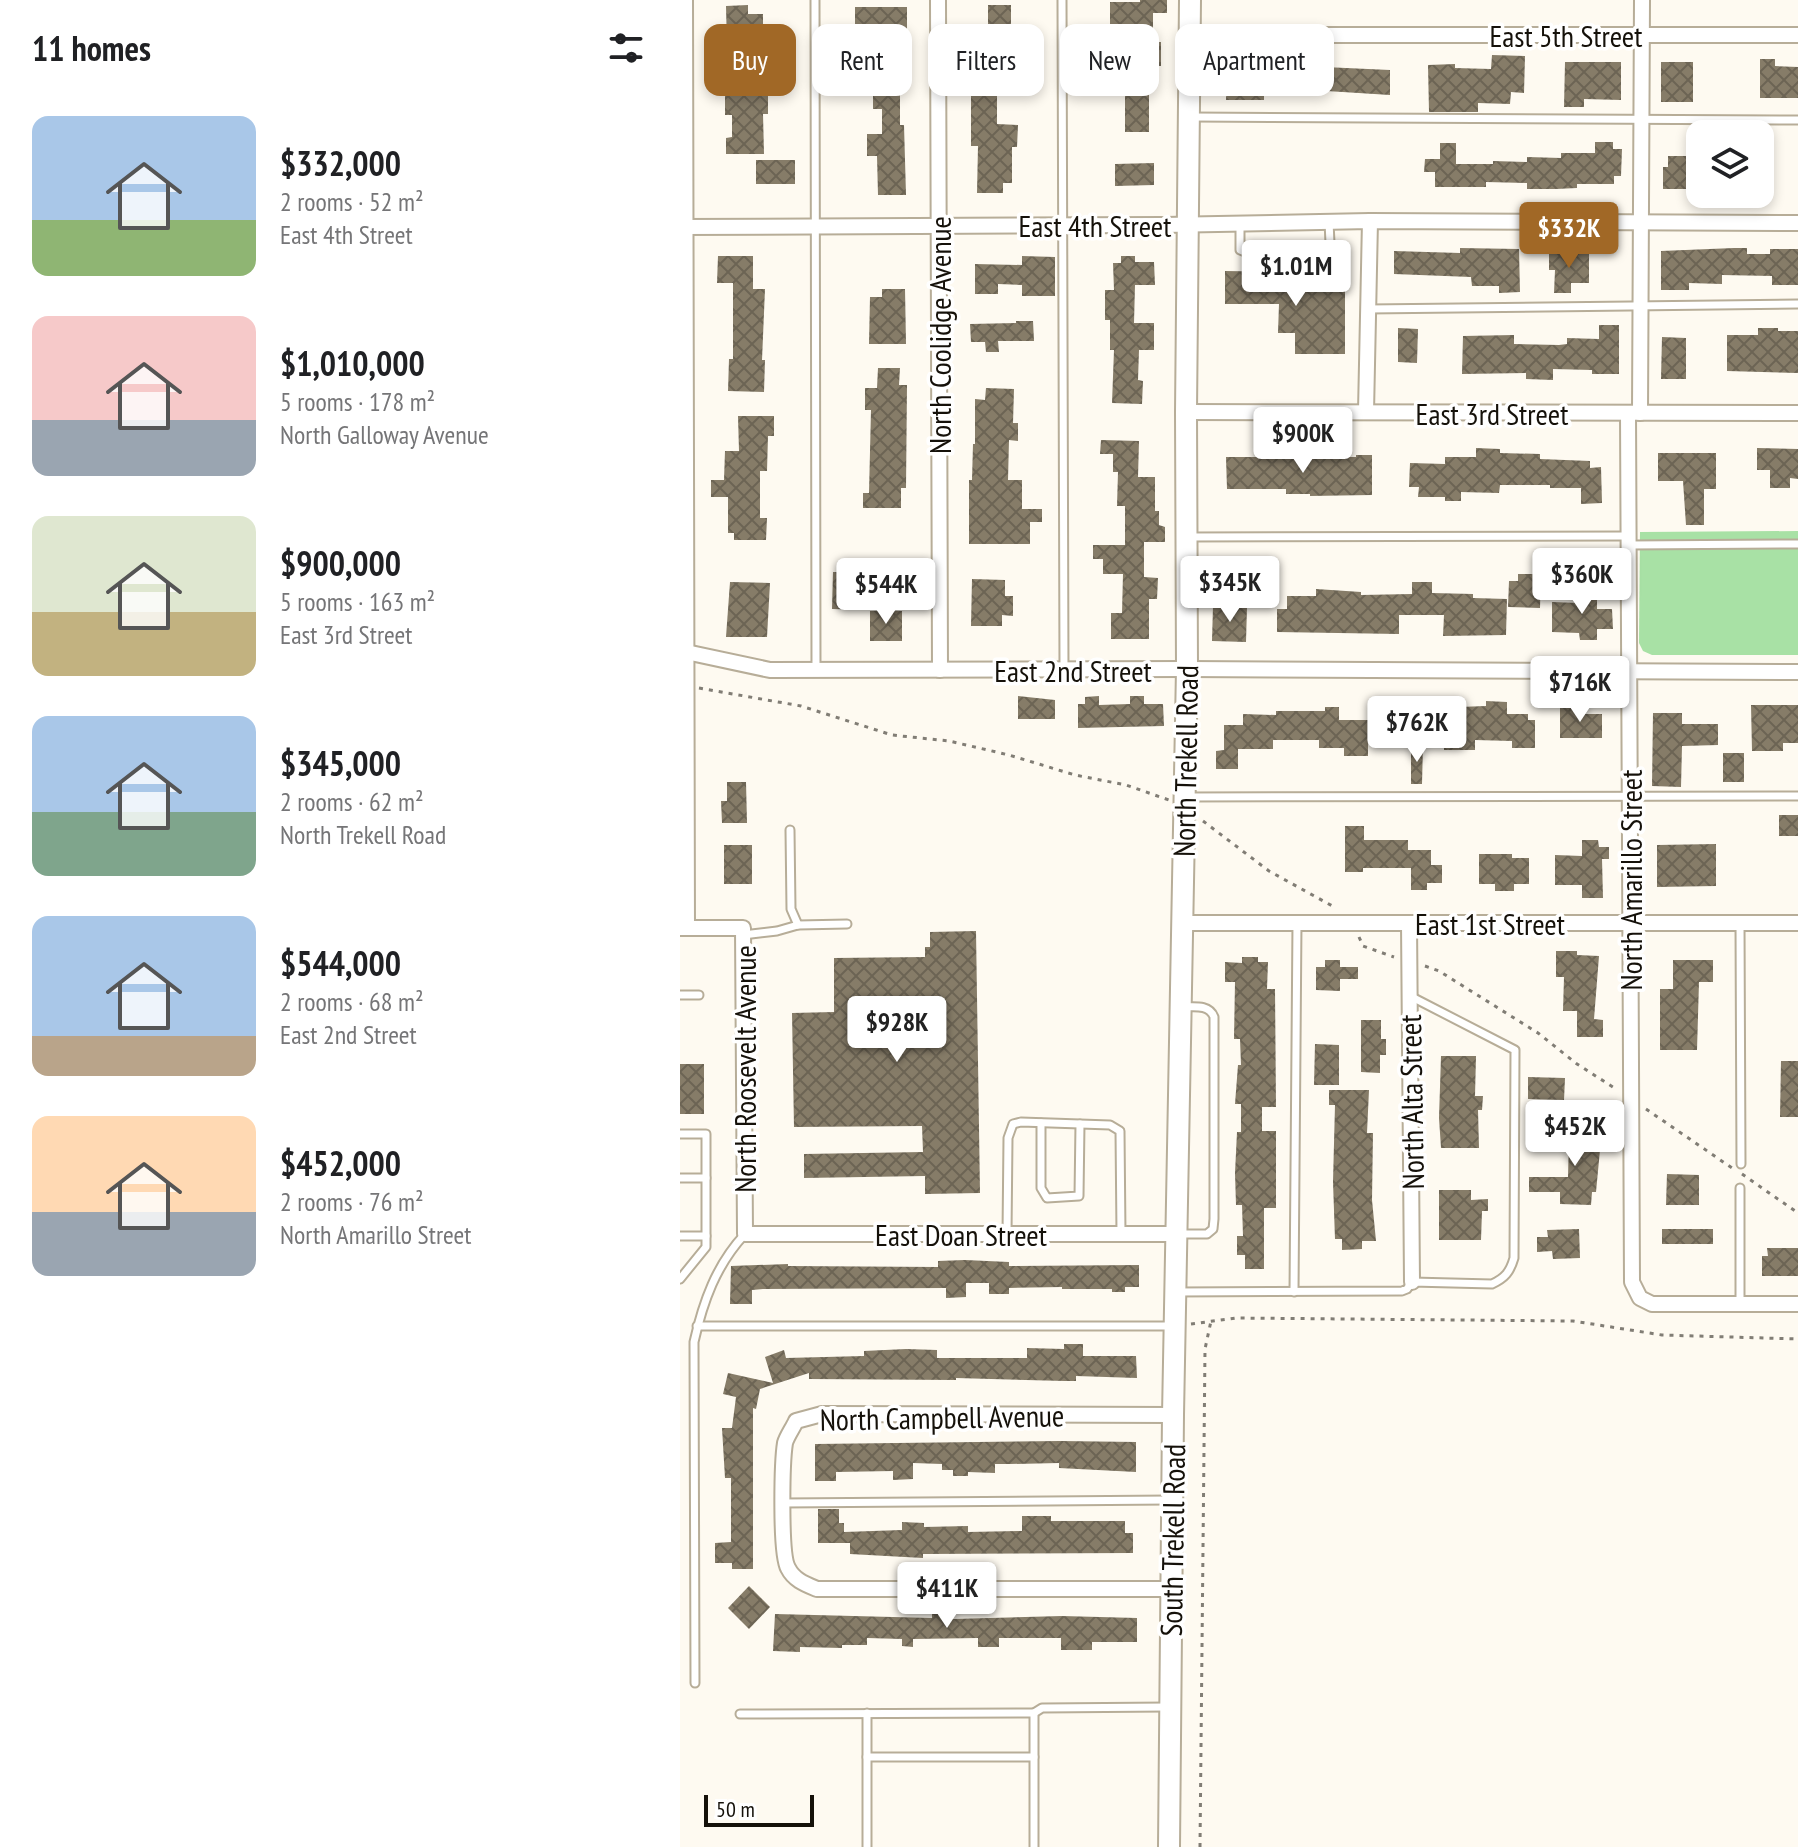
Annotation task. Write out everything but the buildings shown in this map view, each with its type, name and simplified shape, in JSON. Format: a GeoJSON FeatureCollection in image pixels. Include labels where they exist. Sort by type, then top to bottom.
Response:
{"type":"FeatureCollection","features":[{"type":"Feature","properties":{"kind":"main road","name":"North Trekell Road"},"geometry":{"type":"LineString","coordinates":[[1190,0],[1191,24]]}},
{"type":"Feature","properties":{"kind":"main road","name":"North Trekell Road"},"geometry":{"type":"LineString","coordinates":[[1177,1234],[1187,669],[1190,96]]}},
{"type":"Feature","properties":{"kind":"main road","name":"South Trekell Road"},"geometry":{"type":"LineString","coordinates":[[1169,1847],[1177,1234]]}},
{"type":"Feature","properties":{"kind":"street","name":"North Roosevelt Avenue"},"geometry":{"type":"LineString","coordinates":[[685,0],[684,928],[743,928],[745,1234]]}},
{"type":"Feature","properties":{"kind":"street","name":"North Coolidge Avenue"},"geometry":{"type":"LineString","coordinates":[[938,0],[940,670]]}},
{"type":"Feature","properties":{"kind":"street","name":"North Amarillo Street"},"geometry":{"type":"LineString","coordinates":[[1642,0],[1641,306],[1629,540],[1632,1282],[1640,1298],[1652,1304],[1740,1304]]}},
{"type":"Feature","properties":{"kind":"street","name":"East 5th Street"},"geometry":{"type":"LineString","coordinates":[[1334,35],[1798,35]]}},
{"type":"Feature","properties":{"kind":"street","name":"East 4th Street"},"geometry":{"type":"LineString","coordinates":[[683,227],[1188,225],[1370,221],[1798,223]]}},
{"type":"Feature","properties":{"kind":"street"},"geometry":{"type":"LineString","coordinates":[[1366,412],[1370,221]]}},
{"type":"Feature","properties":{"kind":"street","name":"East 3rd Street"},"geometry":{"type":"LineString","coordinates":[[1186,412],[1798,413]]}},
{"type":"Feature","properties":{"kind":"street","name":"East 2nd Street"},"geometry":{"type":"LineString","coordinates":[[686,652],[770,670],[816,671],[1798,672]]}},
{"type":"Feature","properties":{"kind":"street","name":"East 1st Street"},"geometry":{"type":"LineString","coordinates":[[1181,923],[1798,923]]}},
{"type":"Feature","properties":{"kind":"street","name":"North Alta Street"},"geometry":{"type":"LineString","coordinates":[[1409,923],[1412,1282]]}},
{"type":"Feature","properties":{"kind":"street","name":"East Doan Street"},"geometry":{"type":"LineString","coordinates":[[745,1234],[1177,1234]]}},
{"type":"Feature","properties":{"kind":"street"},"geometry":{"type":"LineString","coordinates":[[1740,1304],[1798,1304]]}},
{"type":"Feature","properties":{"kind":"street","name":"North Campbell Avenue"},"geometry":{"type":"LineString","coordinates":[[1172,1589],[817,1589],[800,1582],[787,1566],[783,1548],[783,1503],[786,1441],[796,1421],[822,1414],[1173,1415]]}},
{"type":"Feature","properties":{"kind":"lane"},"geometry":{"type":"LineString","coordinates":[[815,0],[816,671]]}},
{"type":"Feature","properties":{"kind":"lane"},"geometry":{"type":"LineString","coordinates":[[1062,0],[1064,670]]}},
{"type":"Feature","properties":{"kind":"lane"},"geometry":{"type":"LineString","coordinates":[[1189,117],[1798,120]]}},
{"type":"Feature","properties":{"kind":"lane"},"geometry":{"type":"LineString","coordinates":[[1240,224],[1240,250],[1257,257],[1324,254],[1330,243],[1329,222]]}},
{"type":"Feature","properties":{"kind":"lane"},"geometry":{"type":"LineString","coordinates":[[1368,309],[1798,304]]}},
{"type":"Feature","properties":{"kind":"lane"},"geometry":{"type":"LineString","coordinates":[[1186,537],[1798,544]]}},
{"type":"Feature","properties":{"kind":"lane"},"geometry":{"type":"LineString","coordinates":[[1184,802],[1798,796]]}},
{"type":"Feature","properties":{"kind":"lane"},"geometry":{"type":"LineString","coordinates":[[790,830],[791,909],[798,925]]}},
{"type":"Feature","properties":{"kind":"lane"},"geometry":{"type":"LineString","coordinates":[[1294,1292],[1297,923]]}},
{"type":"Feature","properties":{"kind":"lane"},"geometry":{"type":"LineString","coordinates":[[1740,923],[1741,1164]]}},
{"type":"Feature","properties":{"kind":"lane"},"geometry":{"type":"LineString","coordinates":[[743,935],[798,925],[847,924]]}},
{"type":"Feature","properties":{"kind":"lane"},"geometry":{"type":"LineString","coordinates":[[680,995],[699,995]]}},
{"type":"Feature","properties":{"kind":"lane"},"geometry":{"type":"LineString","coordinates":[[1176,1292],[1402,1291],[1412,1282],[1492,1284],[1510,1270],[1514,1258],[1515,1050],[1410,996]]}},
{"type":"Feature","properties":{"kind":"lane"},"geometry":{"type":"LineString","coordinates":[[1177,1234],[1207,1234],[1213,1229],[1214,1219],[1214,1017],[1206,1007],[1180,1007]]}},
{"type":"Feature","properties":{"kind":"lane"},"geometry":{"type":"LineString","coordinates":[[1007,1234],[1010,1127],[1021,1122],[1117,1127],[1122,1136],[1121,1234]]}},
{"type":"Feature","properties":{"kind":"lane"},"geometry":{"type":"LineString","coordinates":[[1041,1123],[1041,1188],[1047,1198],[1079,1196],[1080,1124]]}},
{"type":"Feature","properties":{"kind":"lane"},"geometry":{"type":"LineString","coordinates":[[680,1134],[706,1134],[706,1247],[680,1279]]}},
{"type":"Feature","properties":{"kind":"lane"},"geometry":{"type":"LineString","coordinates":[[680,1178],[706,1178]]}},
{"type":"Feature","properties":{"kind":"lane"},"geometry":{"type":"LineString","coordinates":[[1740,1188],[1740,1304]]}},
{"type":"Feature","properties":{"kind":"lane"},"geometry":{"type":"LineString","coordinates":[[695,1683],[694,1342],[703,1300],[731,1250],[745,1234]]}},
{"type":"Feature","properties":{"kind":"lane"},"geometry":{"type":"LineString","coordinates":[[680,1236],[706,1236]]}},
{"type":"Feature","properties":{"kind":"lane"},"geometry":{"type":"LineString","coordinates":[[697,1326],[1175,1326]]}},
{"type":"Feature","properties":{"kind":"lane"},"geometry":{"type":"LineString","coordinates":[[783,1503],[1172,1500]]}},
{"type":"Feature","properties":{"kind":"lane"},"geometry":{"type":"LineString","coordinates":[[740,1714],[1034,1713],[1042,1708],[1170,1707]]}},
{"type":"Feature","properties":{"kind":"lane"},"geometry":{"type":"LineString","coordinates":[[867,1713],[867,1847]]}},
{"type":"Feature","properties":{"kind":"lane"},"geometry":{"type":"LineString","coordinates":[[1034,1713],[1034,1847]]}},
{"type":"Feature","properties":{"kind":"lane"},"geometry":{"type":"LineString","coordinates":[[867,1757],[1034,1757]]}},
{"type":"Feature","properties":{"kind":"path"},"geometry":{"type":"LineString","coordinates":[[686,685],[801,706],[892,735],[949,741],[1184,802],[1269,871],[1335,906],[1340,912]]}},
{"type":"Feature","properties":{"kind":"path"},"geometry":{"type":"LineString","coordinates":[[1359,923],[1359,939],[1363,946],[1439,971],[1538,1033],[1577,1064],[1798,1213]]}},
{"type":"Feature","properties":{"kind":"path"},"geometry":{"type":"LineString","coordinates":[[1175,1326],[1236,1318],[1573,1321],[1662,1335],[1798,1339]]}},
{"type":"Feature","properties":{"kind":"path"},"geometry":{"type":"LineString","coordinates":[[1200,1847],[1205,1349],[1211,1321]]}},
{"type":"Feature","properties":{"kind":"green space"},"geometry":{"type":"Polygon","coordinates":[[[1798,531],[1798,655],[1652,655],[1643,651],[1639,643],[1640,532],[1798,531]]]}}]}
